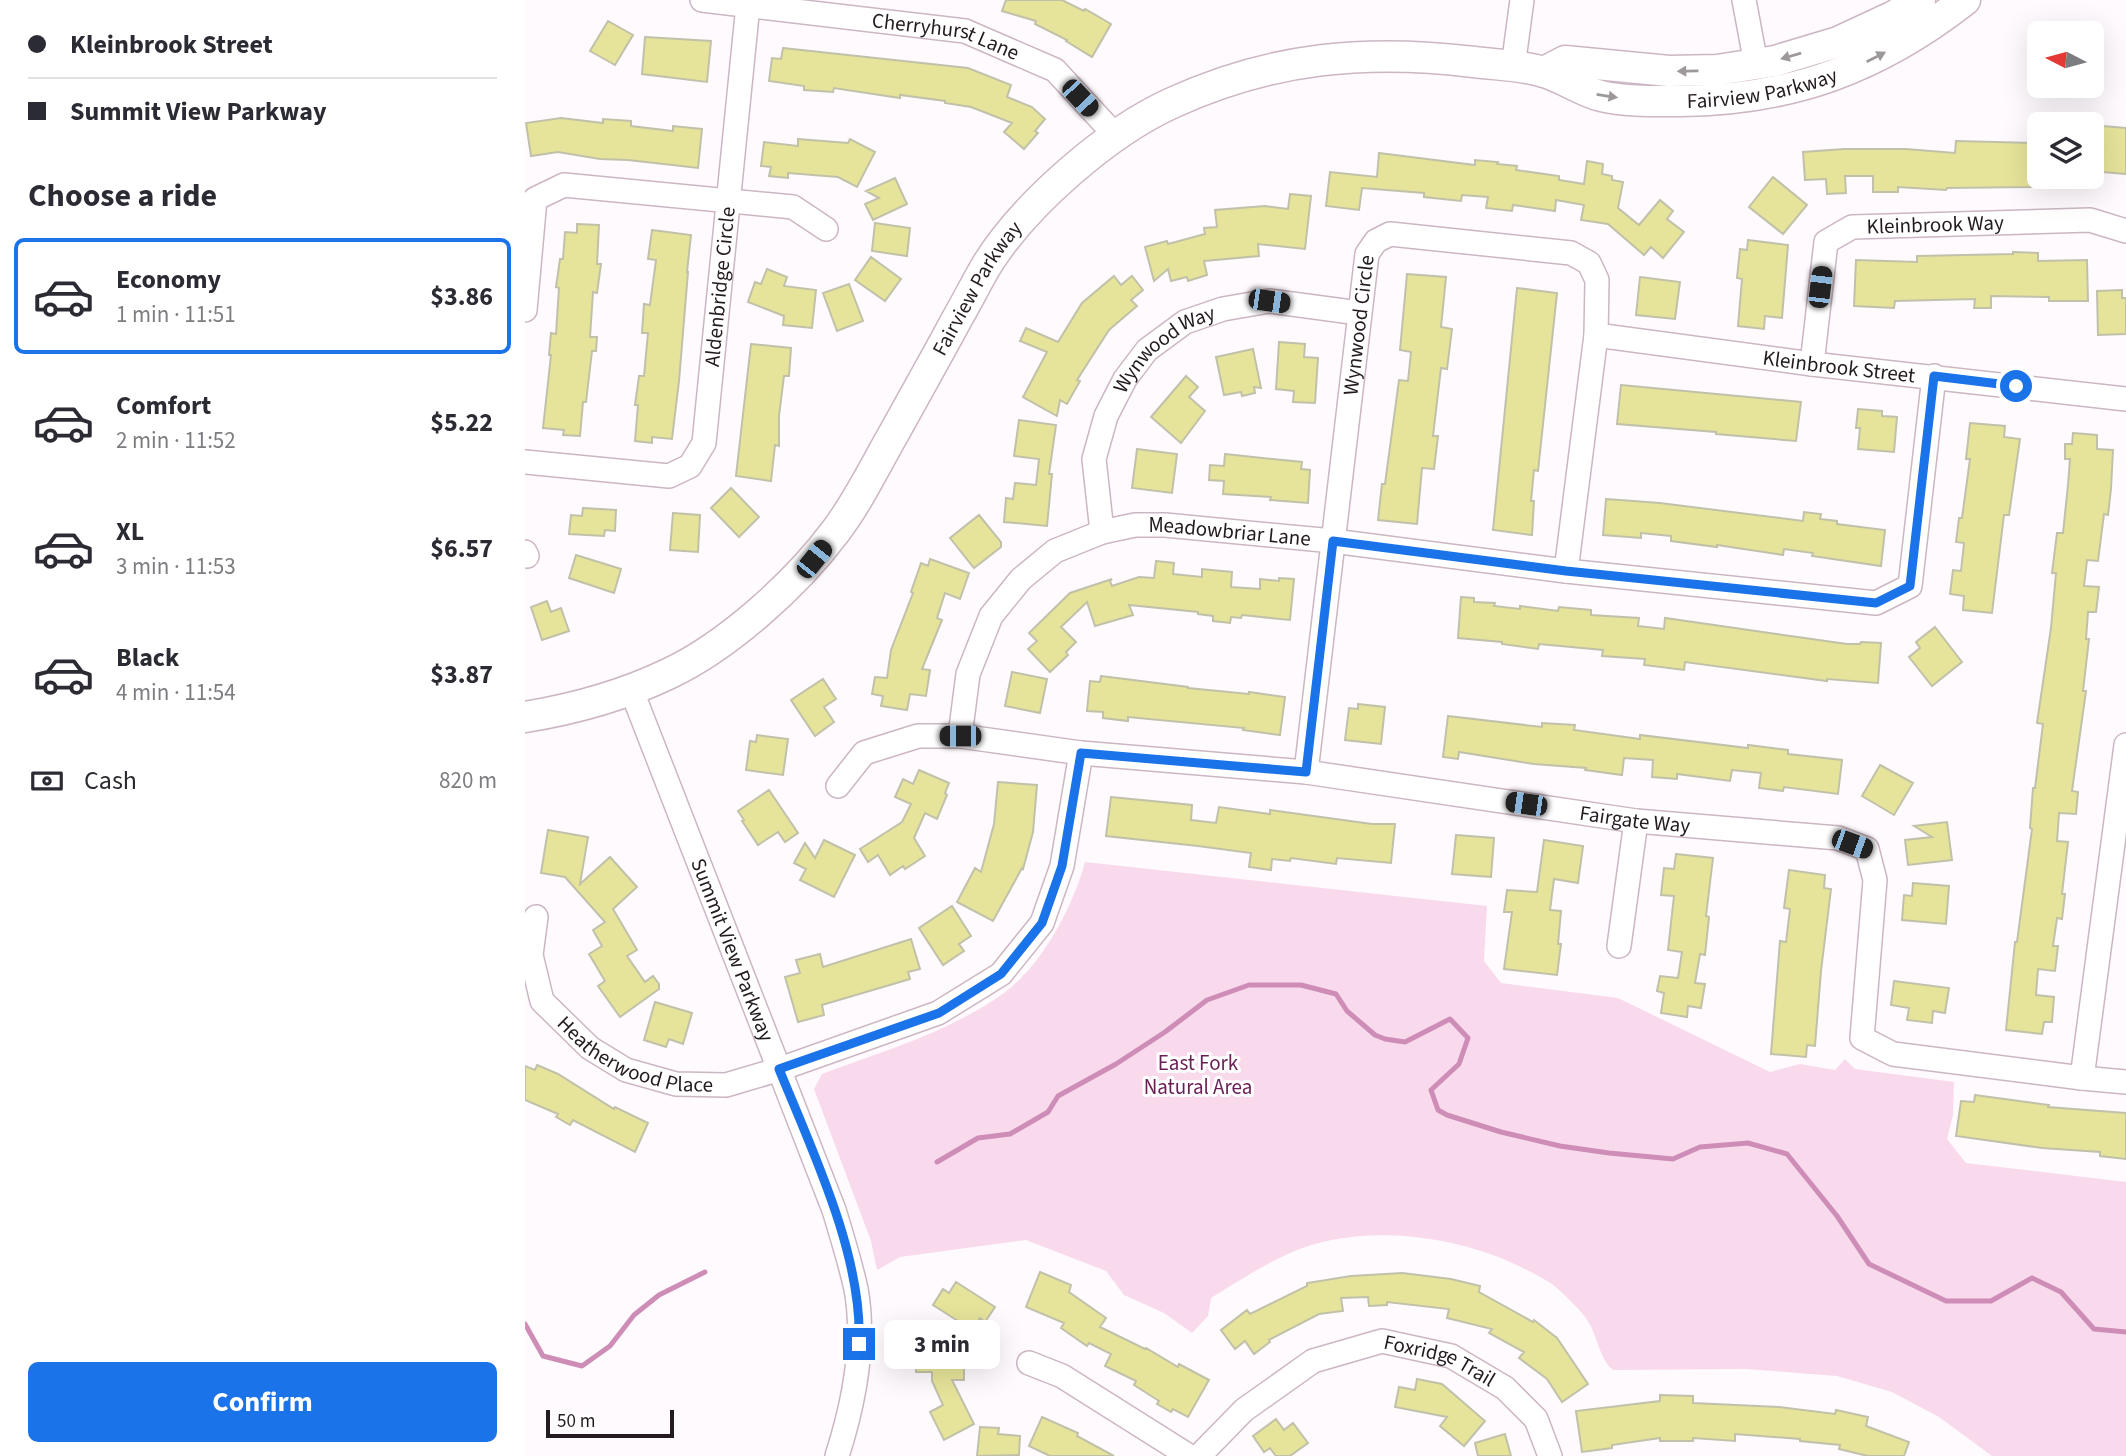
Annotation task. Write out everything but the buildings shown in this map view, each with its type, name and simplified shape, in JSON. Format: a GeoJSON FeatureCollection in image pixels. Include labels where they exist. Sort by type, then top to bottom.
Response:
{"type":"FeatureCollection","features":[{"type":"Feature","properties":{"kind":"main road","name":"Fairview Parkway"},"geometry":{"type":"LineString","coordinates":[[1544,72],[1565,61],[1669,71],[1717,70],[1775,61],[1838,42],[1894,16],[1920,0]]}},
{"type":"Feature","properties":{"kind":"main road","name":"Fairview Parkway"},"geometry":{"type":"LineString","coordinates":[[525,717],[588,703],[672,672],[716,645],[764,608],[801,574],[838,528],[868,480],[989,262],[1015,227],[1049,191],[1115,135],[1168,105],[1221,82],[1275,67],[1331,58],[1386,56],[1442,58],[1544,72],[1600,96],[1653,101],[1712,101],[1805,86],[1848,71],[1894,48],[1965,0]]}},
{"type":"Feature","properties":{"kind":"street","name":"Cherryhurst Lane"},"geometry":{"type":"LineString","coordinates":[[702,0],[965,31],[1055,70],[1115,135]]}},
{"type":"Feature","properties":{"kind":"street"},"geometry":{"type":"LineString","coordinates":[[1513,67],[1522,0]]}},
{"type":"Feature","properties":{"kind":"street"},"geometry":{"type":"LineString","coordinates":[[1744,0],[1756,64]]}},
{"type":"Feature","properties":{"kind":"street"},"geometry":{"type":"LineString","coordinates":[[748,5],[727,201],[793,207],[826,229]]}},
{"type":"Feature","properties":{"kind":"street","name":"Aldenbridge Circle"},"geometry":{"type":"LineString","coordinates":[[525,310],[535,199],[564,186],[727,201],[704,443],[690,466],[669,476],[525,462]]}},
{"type":"Feature","properties":{"kind":"street","name":"Kleinbrook Way"},"geometry":{"type":"LineString","coordinates":[[1812,364],[1826,242],[1852,227],[2090,220],[2126,231]]}},
{"type":"Feature","properties":{"kind":"street","name":"Wynwood Circle"},"geometry":{"type":"LineString","coordinates":[[1306,772],[1359,313],[1367,254],[1376,241],[1390,234],[1571,253],[1589,262],[1597,280],[1596,335],[1566,571]]}},
{"type":"Feature","properties":{"kind":"street","name":"Wynwood Way"},"geometry":{"type":"LineString","coordinates":[[1102,531],[1094,459],[1105,416],[1125,379],[1147,350],[1185,322],[1223,309],[1269,301],[1359,313]]}},
{"type":"Feature","properties":{"kind":"street","name":"Kleinbrook Street"},"geometry":{"type":"LineString","coordinates":[[1596,335],[1812,364],[2126,399]]}},
{"type":"Feature","properties":{"kind":"street","name":"Meadowbriar Lane"},"geometry":{"type":"LineString","coordinates":[[960,736],[968,674],[991,616],[1021,579],[1055,551],[1102,531],[1135,525],[1165,525],[1333,541],[1566,571],[1876,603],[1910,586],[1934,376]]}},
{"type":"Feature","properties":{"kind":"street","name":"Summit View Parkway"},"geometry":{"type":"LineString","coordinates":[[631,689],[834,1210],[856,1291],[858,1362],[853,1397],[837,1456]]}},
{"type":"Feature","properties":{"kind":"street","name":"Fairgate Way"},"geometry":{"type":"LineString","coordinates":[[838,786],[864,753],[918,736],[960,736],[1081,753],[1306,772],[1636,821],[1838,838],[1867,849],[1875,880],[1862,1038],[1893,1054],[2126,1082]]}},
{"type":"Feature","properties":{"kind":"street"},"geometry":{"type":"LineString","coordinates":[[2083,1078],[2126,745]]}},
{"type":"Feature","properties":{"kind":"street","name":"Heatherwood Place"},"geometry":{"type":"LineString","coordinates":[[536,917],[531,955],[534,1006],[590,1048],[626,1070],[676,1084],[726,1085],[939,1013],[1001,974],[1042,923],[1062,866],[1081,753]]}},
{"type":"Feature","properties":{"kind":"street"},"geometry":{"type":"LineString","coordinates":[[1619,946],[1636,821]]}},
{"type":"Feature","properties":{"kind":"street","name":"Foxridge Trail"},"geometry":{"type":"LineString","coordinates":[[1199,1456],[1244,1410],[1313,1361],[1382,1342],[1451,1356],[1505,1388],[1536,1419],[1551,1456]]}},
{"type":"Feature","properties":{"kind":"street"},"geometry":{"type":"LineString","coordinates":[[1029,1363],[1062,1376],[1189,1456]]}},
{"type":"Feature","properties":{"kind":"green space","name":"East Fork Natural Area"},"geometry":{"type":"Polygon","coordinates":[[[1085,862],[1487,906],[1484,961],[1501,983],[1618,998],[1770,1072],[1800,1064],[1835,1070],[1845,1059],[1855,1069],[1954,1082],[1953,1115],[1947,1139],[1966,1163],[2126,1182],[2126,1456],[1992,1456],[1939,1417],[1892,1392],[1837,1376],[1746,1369],[1613,1370],[1605,1360],[1587,1319],[1552,1284],[1529,1271],[1473,1248],[1411,1236],[1348,1237],[1318,1243],[1290,1253],[1211,1298],[1208,1316],[1192,1333],[1164,1313],[1124,1295],[1106,1271],[1026,1240],[900,1257],[877,1270],[871,1241],[814,1089],[822,1074],[939,1030],[1004,993],[1031,967],[1054,934],[1073,898],[1085,862]]]}},
{"type":"Feature","properties":{"kind":"waterway"},"geometry":{"type":"LineString","coordinates":[[937,1162],[978,1138],[1010,1134],[1048,1112],[1058,1096],[1116,1064],[1207,1000],[1249,985],[1301,985],[1336,994],[1347,1011],[1375,1035],[1385,1039],[1405,1042],[1450,1019],[1468,1038],[1459,1064],[1431,1090],[1438,1110],[1447,1115],[1501,1132],[1560,1146],[1609,1153],[1673,1159],[1700,1147],[1748,1143],[1787,1154],[1837,1216],[1869,1264],[1946,1301],[1991,1301],[2032,1278],[2061,1292],[2094,1329],[2126,1332]]}},
{"type":"Feature","properties":{"kind":"waterway"},"geometry":{"type":"LineString","coordinates":[[525,1324],[543,1356],[582,1366],[610,1346],[634,1315],[659,1295],[705,1272]]}},
{"type":"Feature","properties":{"kind":"route"},"geometry":{"type":"LineString","coordinates":[[859,1344],[856,1291],[842,1236],[779,1069],[939,1013],[1001,974],[1042,923],[1062,866],[1081,753],[1306,772],[1333,541],[1566,571],[1876,603],[1910,586],[1934,376],[2016,386]]}}]}
